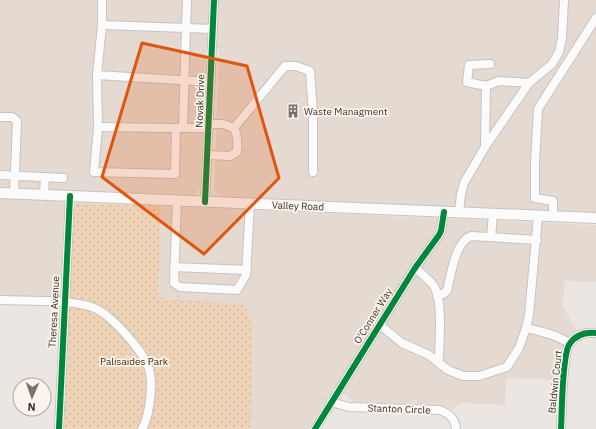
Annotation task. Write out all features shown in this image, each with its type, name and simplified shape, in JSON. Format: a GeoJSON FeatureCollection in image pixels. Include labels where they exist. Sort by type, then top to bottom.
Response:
{"type":"FeatureCollection","features":[{"type":"Feature","properties":{"kind":"main road","name":"Valley Road"},"geometry":{"type":"LineString","coordinates":[[0,193],[596,218]]}},
{"type":"Feature","properties":{"kind":"street"},"geometry":{"type":"LineString","coordinates":[[102,0],[102,25],[97,75],[98,127],[94,172],[175,174],[184,81],[186,0]]}},
{"type":"Feature","properties":{"kind":"street","name":"Novak Drive"},"geometry":{"type":"LineString","coordinates":[[205,202],[214,0]]}},
{"type":"Feature","properties":{"kind":"street"},"geometry":{"type":"LineString","coordinates":[[459,212],[464,183],[486,147],[529,83],[552,64],[559,52],[562,38],[564,0]]}},
{"type":"Feature","properties":{"kind":"street"},"geometry":{"type":"LineString","coordinates":[[553,217],[554,201],[535,198],[535,162],[538,109],[596,18]]}},
{"type":"Feature","properties":{"kind":"street"},"geometry":{"type":"LineString","coordinates":[[102,25],[213,29]]}},
{"type":"Feature","properties":{"kind":"street"},"geometry":{"type":"LineString","coordinates":[[490,64],[469,65],[467,82],[486,86],[499,81],[529,83]]}},
{"type":"Feature","properties":{"kind":"street"},"geometry":{"type":"LineString","coordinates":[[234,128],[285,66],[296,66],[310,71],[314,113],[313,172]]}},
{"type":"Feature","properties":{"kind":"street"},"geometry":{"type":"LineString","coordinates":[[97,75],[211,82]]}},
{"type":"Feature","properties":{"kind":"street"},"geometry":{"type":"LineString","coordinates":[[486,86],[486,147]]}},
{"type":"Feature","properties":{"kind":"street"},"geometry":{"type":"LineString","coordinates":[[0,117],[12,117],[17,121],[14,194]]}},
{"type":"Feature","properties":{"kind":"street"},"geometry":{"type":"LineString","coordinates":[[98,127],[180,128],[223,124],[234,128],[237,134],[237,152],[230,156],[208,155]]}},
{"type":"Feature","properties":{"kind":"street"},"geometry":{"type":"LineString","coordinates":[[0,175],[63,178]]}},
{"type":"Feature","properties":{"kind":"street"},"geometry":{"type":"LineString","coordinates":[[44,195],[45,177]]}},
{"type":"Feature","properties":{"kind":"street","name":"Theresa Avenue"},"geometry":{"type":"LineString","coordinates":[[59,429],[70,196]]}},
{"type":"Feature","properties":{"kind":"street"},"geometry":{"type":"LineString","coordinates":[[178,201],[174,283],[180,288],[237,290],[246,275],[247,270],[250,204]]}},
{"type":"Feature","properties":{"kind":"street","name":"O'Conner Way"},"geometry":{"type":"LineString","coordinates":[[315,429],[415,268],[442,231],[444,212]]}},
{"type":"Feature","properties":{"kind":"street"},"geometry":{"type":"LineString","coordinates":[[491,238],[493,214]]}},
{"type":"Feature","properties":{"kind":"street"},"geometry":{"type":"LineString","coordinates":[[380,325],[402,343],[429,355],[448,370],[463,376],[479,376],[503,369],[507,366],[519,348],[526,328],[537,240],[538,216]]}},
{"type":"Feature","properties":{"kind":"street"},"geometry":{"type":"LineString","coordinates":[[437,296],[447,291],[459,247],[467,238],[471,236],[537,240]]}},
{"type":"Feature","properties":{"kind":"street"},"geometry":{"type":"LineString","coordinates":[[174,267],[247,270]]}},
{"type":"Feature","properties":{"kind":"street"},"geometry":{"type":"LineString","coordinates":[[415,268],[436,289],[440,318],[439,362]]}},
{"type":"Feature","properties":{"kind":"street"},"geometry":{"type":"LineString","coordinates":[[0,300],[65,303],[93,308],[112,320],[126,334],[148,366],[150,374],[150,395],[148,415],[142,429]]}},
{"type":"Feature","properties":{"kind":"street"},"geometry":{"type":"LineString","coordinates":[[526,328],[544,332],[570,344]]}},
{"type":"Feature","properties":{"kind":"street","name":"Baldwin Court"},"geometry":{"type":"LineString","coordinates":[[561,429],[566,357],[570,344],[580,335],[585,333],[596,333]]}},
{"type":"Feature","properties":{"kind":"street","name":"Stanton Circle"},"geometry":{"type":"LineString","coordinates":[[331,402],[349,407],[439,410],[450,416],[456,424],[456,429]]}},
{"type":"Feature","properties":{"kind":"path"},"geometry":{"type":"LineString","coordinates":[[143,358],[150,356],[160,342],[171,321],[179,298],[180,288]]}},
{"type":"Feature","properties":{"kind":"path"},"geometry":{"type":"LineString","coordinates":[[94,382],[104,378],[116,378]]}},
{"type":"Feature","properties":{"kind":"highlighted area"},"geometry":{"type":"Polygon","coordinates":[[[142,43],[247,66],[279,178],[204,254],[102,177],[142,43]]]}},
{"type":"Feature","properties":{"kind":"shaded area"},"geometry":{"type":"Polygon","coordinates":[[[0,0],[596,0],[596,213],[222,198],[214,191],[219,48],[206,48],[200,189],[191,197],[0,189],[0,0]]]}},
{"type":"Feature","properties":{"kind":"shaded area"},"geometry":{"type":"Polygon","coordinates":[[[0,199],[65,201],[60,300],[0,297],[0,199]]]}},
{"type":"Feature","properties":{"kind":"shaded area"},"geometry":{"type":"Polygon","coordinates":[[[161,206],[596,225],[596,282],[565,281],[562,306],[578,332],[568,339],[565,344],[560,365],[559,380],[506,378],[505,405],[461,403],[453,409],[439,405],[354,402],[346,395],[333,389],[308,429],[249,429],[250,427],[158,298],[161,206]]]}},
{"type":"Feature","properties":{"kind":"green space","name":"Palisaides Park"},"geometry":{"type":"Polygon","coordinates":[[[77,203],[161,206],[158,298],[244,304],[253,328],[249,429],[64,429],[73,210],[77,203]]]}},
{"type":"Feature","properties":{"kind":"cycle path"},"geometry":{"type":"LineString","coordinates":[[205,202],[214,0]]}},
{"type":"Feature","properties":{"kind":"cycle path"},"geometry":{"type":"LineString","coordinates":[[59,429],[70,196]]}},
{"type":"Feature","properties":{"kind":"cycle path"},"geometry":{"type":"LineString","coordinates":[[315,429],[415,268],[439,235],[444,212]]}},
{"type":"Feature","properties":{"kind":"cycle path"},"geometry":{"type":"LineString","coordinates":[[561,429],[565,361],[569,345],[574,339],[581,335],[596,333]]}},
{"type":"Feature","properties":{"kind":"place","name":"Waste Managment"},"geometry":{"type":"Point","coordinates":[293,111]}}]}
